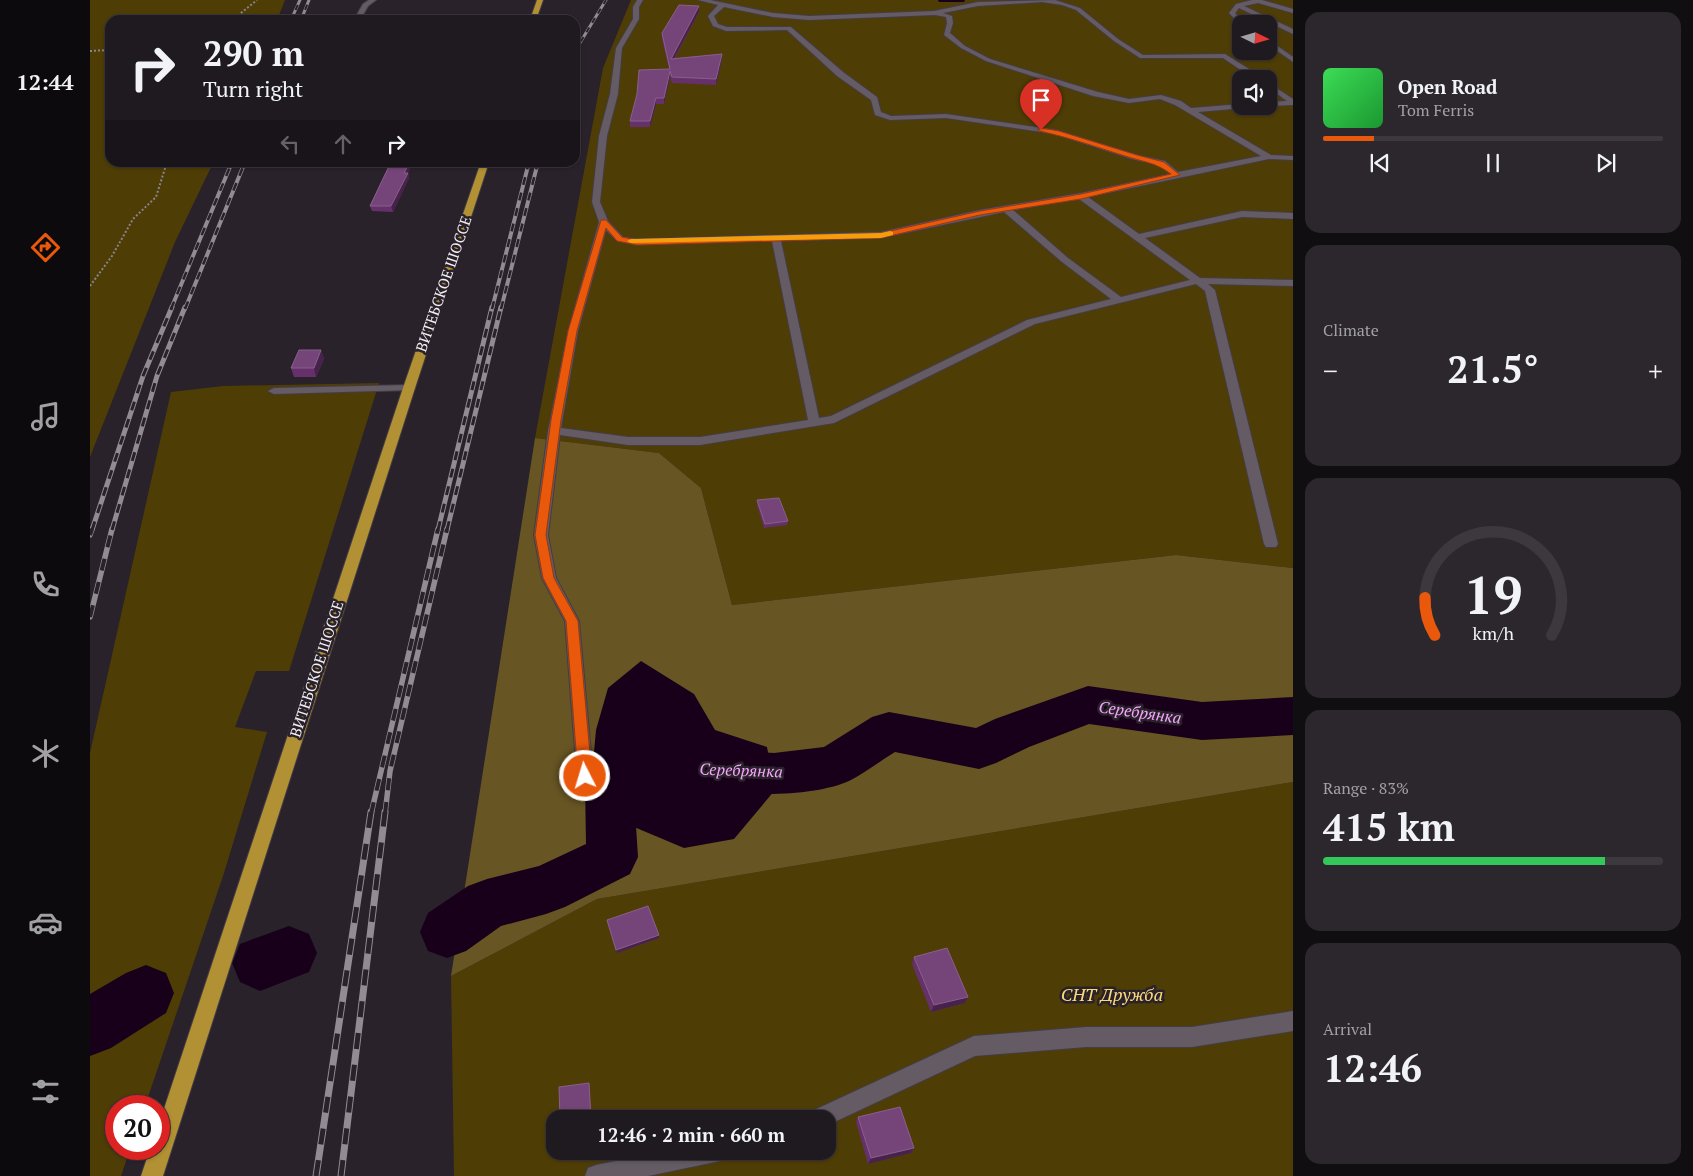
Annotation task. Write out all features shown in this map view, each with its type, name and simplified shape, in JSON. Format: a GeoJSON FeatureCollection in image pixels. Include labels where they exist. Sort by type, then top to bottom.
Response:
{"type":"FeatureCollection","features":[{"type":"Feature","properties":{"kind":"main road"},"geometry":{"type":"LineString","coordinates":[[535,15],[540,0]]}},
{"type":"Feature","properties":{"kind":"main road","name":"ВИТЕБСКОЕ ШОССЕ"},"geometry":{"type":"LineString","coordinates":[[152,1176],[409,388],[483,167]]}},
{"type":"Feature","properties":{"kind":"lane"},"geometry":{"type":"LineString","coordinates":[[360,15],[365,6],[373,0]]}},
{"type":"Feature","properties":{"kind":"lane"},"geometry":{"type":"LineString","coordinates":[[640,0],[636,6],[636,19],[619,48],[614,94],[602,136],[596,202],[604,222],[620,239],[637,242],[881,235],[1005,208],[1081,196],[1269,157],[1293,158]]}},
{"type":"Feature","properties":{"kind":"lane"},"geometry":{"type":"LineString","coordinates":[[701,0],[772,15],[809,18],[935,13],[978,4],[1042,0],[1063,3],[1078,9],[1116,40],[1142,57],[1225,56],[1246,70]]}},
{"type":"Feature","properties":{"kind":"lane"},"geometry":{"type":"LineString","coordinates":[[1234,15],[1232,13],[1238,5],[1256,0],[1293,11]]}},
{"type":"Feature","properties":{"kind":"lane"},"geometry":{"type":"LineString","coordinates":[[722,5],[711,16],[715,25],[726,29],[789,28],[840,74],[874,99],[878,113],[890,118],[946,116],[1056,132],[1162,164],[1176,175]]}},
{"type":"Feature","properties":{"kind":"lane"},"geometry":{"type":"LineString","coordinates":[[1238,5],[1293,32]]}},
{"type":"Feature","properties":{"kind":"lane"},"geometry":{"type":"LineString","coordinates":[[935,13],[949,16],[950,23],[946,34],[963,47],[988,60],[1096,94],[1129,101],[1161,97],[1191,110],[1269,157]]}},
{"type":"Feature","properties":{"kind":"lane"},"geometry":{"type":"LineString","coordinates":[[1278,49],[1293,60]]}},
{"type":"Feature","properties":{"kind":"lane"},"geometry":{"type":"LineString","coordinates":[[1277,91],[1293,102]]}},
{"type":"Feature","properties":{"kind":"lane"},"geometry":{"type":"LineString","coordinates":[[1277,103],[1293,102]]}},
{"type":"Feature","properties":{"kind":"lane"},"geometry":{"type":"LineString","coordinates":[[1191,110],[1232,107]]}},
{"type":"Feature","properties":{"kind":"lane"},"geometry":{"type":"LineString","coordinates":[[1081,196],[1210,290],[1271,544]]}},
{"type":"Feature","properties":{"kind":"lane"},"geometry":{"type":"LineString","coordinates":[[1005,208],[1065,260],[1119,300]]}},
{"type":"Feature","properties":{"kind":"lane"},"geometry":{"type":"LineString","coordinates":[[1137,237],[1242,214],[1293,216]]}},
{"type":"Feature","properties":{"kind":"lane"},"geometry":{"type":"LineString","coordinates":[[585,776],[572,621],[549,578],[541,535],[554,431],[573,331],[604,222]]}},
{"type":"Feature","properties":{"kind":"lane"},"geometry":{"type":"LineString","coordinates":[[776,238],[814,422]]}},
{"type":"Feature","properties":{"kind":"lane"},"geometry":{"type":"LineString","coordinates":[[554,431],[628,441],[700,441],[834,419],[1031,322],[1197,281],[1293,283]]}},
{"type":"Feature","properties":{"kind":"lane"},"geometry":{"type":"LineString","coordinates":[[274,392],[409,388]]}},
{"type":"Feature","properties":{"kind":"lane"},"geometry":{"type":"LineString","coordinates":[[836,1110],[974,1046],[1086,1037],[1192,1036],[1293,1021]]}},
{"type":"Feature","properties":{"kind":"lane"},"geometry":{"type":"LineString","coordinates":[[596,1176],[675,1160]]}},
{"type":"Feature","properties":{"kind":"path"},"geometry":{"type":"LineString","coordinates":[[240,15],[257,0]]}},
{"type":"Feature","properties":{"kind":"path"},"geometry":{"type":"LineString","coordinates":[[90,51],[105,50]]}},
{"type":"Feature","properties":{"kind":"path"},"geometry":{"type":"LineString","coordinates":[[90,286],[112,256],[133,219],[156,197],[165,167]]}},
{"type":"Feature","properties":{"kind":"green space"},"geometry":{"type":"Polygon","coordinates":[[[90,0],[285,0],[279,15],[105,15],[105,167],[211,167],[175,242],[90,457],[90,0]]]}},
{"type":"Feature","properties":{"kind":"green space"},"geometry":{"type":"Polygon","coordinates":[[[631,0],[1293,0],[1293,568],[1176,555],[732,605],[701,488],[659,453],[535,438],[603,68],[631,0]]]}},
{"type":"Feature","properties":{"kind":"green space"},"geometry":{"type":"Polygon","coordinates":[[[379,383],[289,671],[256,671],[235,727],[267,732],[223,876],[149,1095],[105,1095],[105,1160],[126,1160],[121,1176],[90,1176],[90,753],[171,392],[223,386],[379,383]]]}},
{"type":"Feature","properties":{"kind":"green space","name":"СНТ Дружба"},"geometry":{"type":"Polygon","coordinates":[[[1293,782],[1293,1176],[454,1176],[451,976],[597,899],[1293,782]]]}},
{"type":"Feature","properties":{"kind":"shaded area"},"geometry":{"type":"Polygon","coordinates":[[[535,438],[659,453],[701,488],[732,605],[1176,555],[1293,568],[1293,782],[597,899],[451,976],[535,438]]]}},
{"type":"Feature","properties":{"kind":"water"},"geometry":{"type":"Polygon","coordinates":[[[641,661],[694,694],[715,730],[767,747],[775,790],[734,839],[684,848],[589,808],[596,730],[608,688],[641,661]]]}},
{"type":"Feature","properties":{"kind":"building"},"geometry":{"type":"Polygon","coordinates":[[[679,5],[699,6],[671,59],[722,54],[716,79],[672,77],[670,71],[664,98],[656,98],[650,121],[630,121],[637,94],[639,70],[670,69],[662,33],[679,5]]]}},
{"type":"Feature","properties":{"kind":"building"},"geometry":{"type":"Polygon","coordinates":[[[389,167],[407,167],[404,173],[408,173],[391,206],[370,206],[389,167]]]}},
{"type":"Feature","properties":{"kind":"building"},"geometry":{"type":"Polygon","coordinates":[[[299,350],[321,350],[314,368],[291,368],[299,350]]]}},
{"type":"Feature","properties":{"kind":"building"},"geometry":{"type":"Polygon","coordinates":[[[779,498],[788,521],[765,524],[757,500],[779,498]]]}},
{"type":"Feature","properties":{"kind":"building"},"geometry":{"type":"Polygon","coordinates":[[[648,906],[659,935],[616,950],[607,920],[648,906]]]}},
{"type":"Feature","properties":{"kind":"building"},"geometry":{"type":"Polygon","coordinates":[[[947,948],[968,997],[934,1005],[914,957],[947,948]]]}},
{"type":"Feature","properties":{"kind":"building"},"geometry":{"type":"Polygon","coordinates":[[[589,1083],[590,1110],[560,1110],[559,1087],[589,1083]]]}},
{"type":"Feature","properties":{"kind":"building"},"geometry":{"type":"Polygon","coordinates":[[[900,1107],[914,1148],[871,1158],[858,1117],[900,1107]]]}},
{"type":"Feature","properties":{"kind":"waterway"},"geometry":{"type":"LineString","coordinates":[[940,0],[963,0]]}},
{"type":"Feature","properties":{"kind":"waterway","name":"Серебрянка"},"geometry":{"type":"LineString","coordinates":[[715,770],[774,774],[833,766],[889,731],[979,749],[1012,733],[1088,705],[1202,721],[1293,716]]}},
{"type":"Feature","properties":{"kind":"waterway","name":"Серебрянка"},"geometry":{"type":"LineString","coordinates":[[447,932],[487,904],[546,889],[612,857],[609,781],[629,776]]}},
{"type":"Feature","properties":{"kind":"waterway","name":"Серебрянка"},"geometry":{"type":"LineString","coordinates":[[260,963],[289,953]]}},
{"type":"Feature","properties":{"kind":"waterway","name":"Серебрянка"},"geometry":{"type":"LineString","coordinates":[[90,1027],[146,993]]}},
{"type":"Feature","properties":{"kind":"railway"},"geometry":{"type":"LineString","coordinates":[[293,15],[300,0]]}},
{"type":"Feature","properties":{"kind":"railway"},"geometry":{"type":"LineString","coordinates":[[303,15],[309,0]]}},
{"type":"Feature","properties":{"kind":"railway"},"geometry":{"type":"LineString","coordinates":[[580,43],[606,0]]}},
{"type":"Feature","properties":{"kind":"railway"},"geometry":{"type":"LineString","coordinates":[[171,309],[230,167]]}},
{"type":"Feature","properties":{"kind":"railway"},"geometry":{"type":"LineString","coordinates":[[185,309],[243,167]]}},
{"type":"Feature","properties":{"kind":"railway"},"geometry":{"type":"LineString","coordinates":[[492,309],[528,167]]}},
{"type":"Feature","properties":{"kind":"railway"},"geometry":{"type":"LineString","coordinates":[[501,309],[537,167]]}},
{"type":"Feature","properties":{"kind":"railway"},"geometry":{"type":"LineString","coordinates":[[92,530],[143,376],[172,307]]}},
{"type":"Feature","properties":{"kind":"railway"},"geometry":{"type":"LineString","coordinates":[[112,530],[157,376],[185,307]]}},
{"type":"Feature","properties":{"kind":"railway"},"geometry":{"type":"LineString","coordinates":[[438,530],[492,307]]}},
{"type":"Feature","properties":{"kind":"railway"},"geometry":{"type":"LineString","coordinates":[[447,530],[501,307]]}},
{"type":"Feature","properties":{"kind":"railway"},"geometry":{"type":"LineString","coordinates":[[90,535],[92,529]]}},
{"type":"Feature","properties":{"kind":"railway"},"geometry":{"type":"LineString","coordinates":[[90,617],[112,529]]}},
{"type":"Feature","properties":{"kind":"railway"},"geometry":{"type":"LineString","coordinates":[[371,814],[438,529]]}},
{"type":"Feature","properties":{"kind":"railway"},"geometry":{"type":"LineString","coordinates":[[385,814],[390,771],[447,529]]}},
{"type":"Feature","properties":{"kind":"railway"},"geometry":{"type":"LineString","coordinates":[[316,1176],[371,812]]}},
{"type":"Feature","properties":{"kind":"railway"},"geometry":{"type":"LineString","coordinates":[[341,1176],[385,812]]}},
{"type":"Feature","properties":{"kind":"slow traffic"},"geometry":{"type":"LineString","coordinates":[[631,241],[881,235],[890,233]]}},
{"type":"Feature","properties":{"kind":"route"},"geometry":{"type":"LineString","coordinates":[[585,776],[572,621],[549,578],[541,535],[556,420],[573,331],[604,222],[620,239],[637,242],[881,235],[980,213],[1081,196],[1176,175],[1162,164],[1056,132],[1041,130]]}}]}
